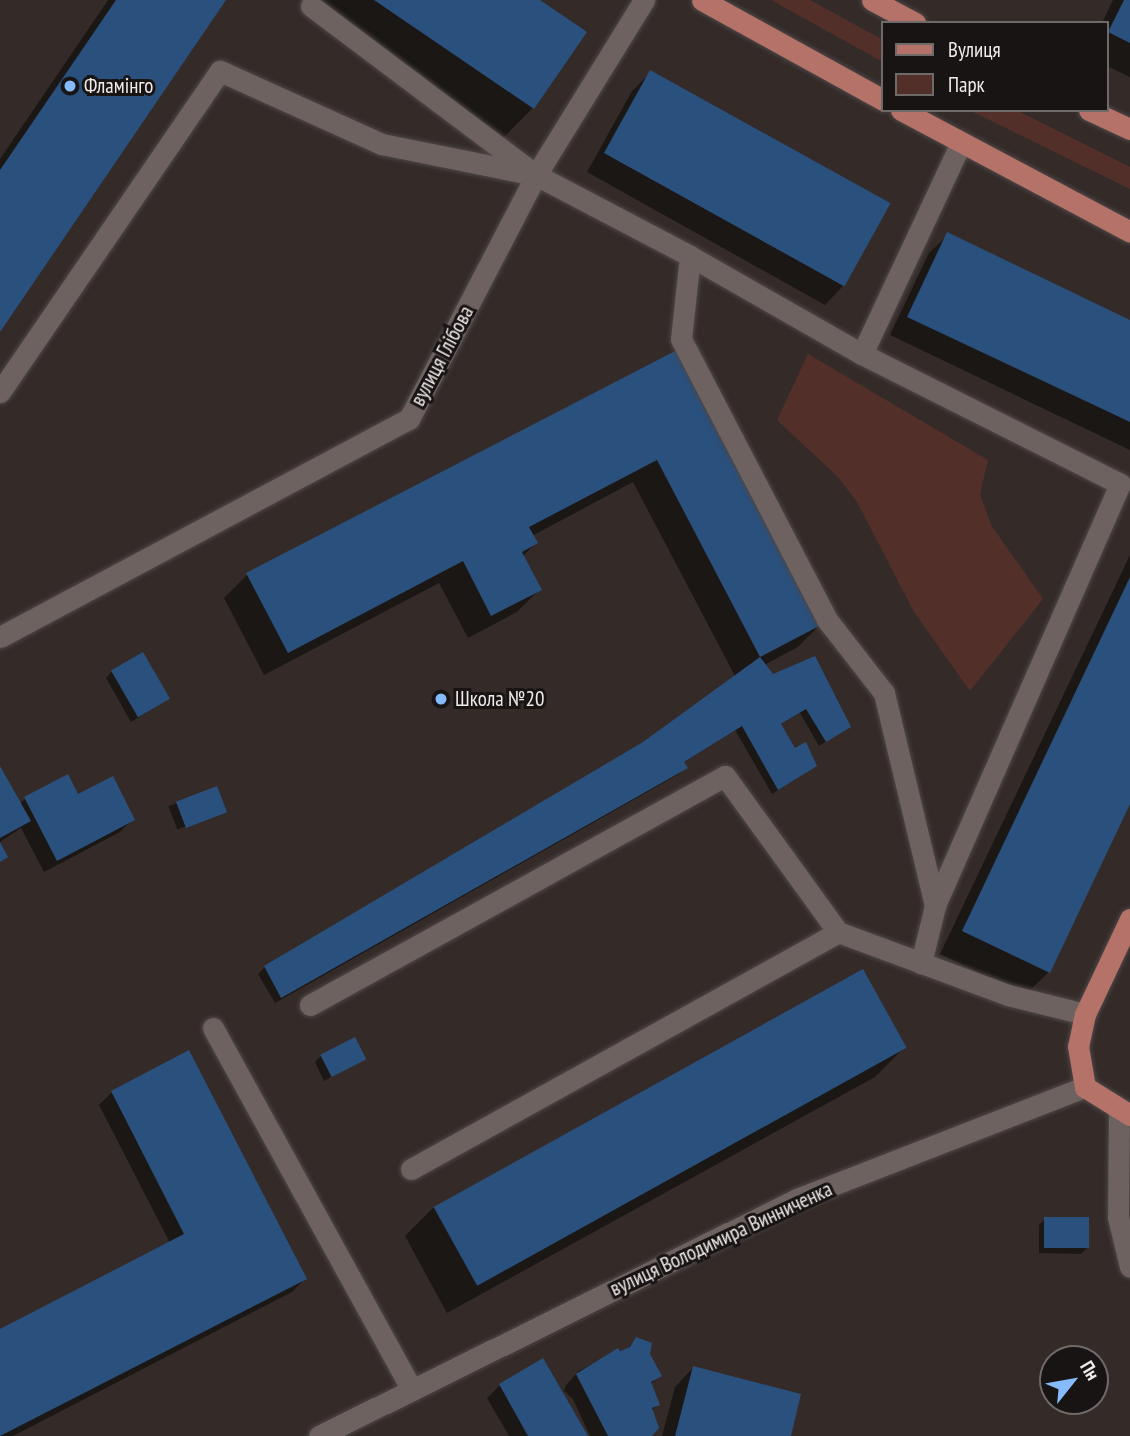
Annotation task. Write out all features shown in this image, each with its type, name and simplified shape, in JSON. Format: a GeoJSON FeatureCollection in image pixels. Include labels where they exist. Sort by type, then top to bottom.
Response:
{"type":"FeatureCollection","features":[{"type":"Feature","properties":{"kind":"main road"},"geometry":{"type":"LineString","coordinates":[[702,0],[881,99]]}},
{"type":"Feature","properties":{"kind":"main road"},"geometry":{"type":"LineString","coordinates":[[872,0],[911,21]]}},
{"type":"Feature","properties":{"kind":"main road"},"geometry":{"type":"LineString","coordinates":[[905,112],[1130,232]]}},
{"type":"Feature","properties":{"kind":"main road"},"geometry":{"type":"LineString","coordinates":[[1093,112],[1130,129]]}},
{"type":"Feature","properties":{"kind":"main road"},"geometry":{"type":"LineString","coordinates":[[1124,1113],[1085,1087],[1078,1046],[1085,1014],[1130,919]]}},
{"type":"Feature","properties":{"kind":"street","name":"вулиця Глібова"},"geometry":{"type":"LineString","coordinates":[[0,637],[409,419],[536,176],[644,0]]}},
{"type":"Feature","properties":{"kind":"street"},"geometry":{"type":"LineString","coordinates":[[311,6],[536,176],[690,256],[862,354],[1120,484],[935,906],[921,963]]}},
{"type":"Feature","properties":{"kind":"street"},"geometry":{"type":"LineString","coordinates":[[0,392],[220,71],[382,144],[536,176]]}},
{"type":"Feature","properties":{"kind":"street"},"geometry":{"type":"LineString","coordinates":[[862,354],[961,143]]}},
{"type":"Feature","properties":{"kind":"street"},"geometry":{"type":"LineString","coordinates":[[690,256],[681,339],[828,621],[884,693],[935,906]]}},
{"type":"Feature","properties":{"kind":"street"},"geometry":{"type":"LineString","coordinates":[[310,1005],[725,776],[838,932],[1008,995],[1085,1014]]}},
{"type":"Feature","properties":{"kind":"street"},"geometry":{"type":"LineString","coordinates":[[411,1168],[838,932]]}},
{"type":"Feature","properties":{"kind":"street"},"geometry":{"type":"LineString","coordinates":[[213,1028],[412,1390]]}},
{"type":"Feature","properties":{"kind":"street","name":"вулиця Володимира Винниченка"},"geometry":{"type":"LineString","coordinates":[[319,1436],[797,1199],[1085,1087]]}},
{"type":"Feature","properties":{"kind":"street"},"geometry":{"type":"LineString","coordinates":[[1124,1113],[1118,1217],[1130,1267]]}},
{"type":"Feature","properties":{"kind":"green space"},"geometry":{"type":"Polygon","coordinates":[[[771,0],[810,0],[881,39],[881,61],[771,0]]]}},
{"type":"Feature","properties":{"kind":"green space"},"geometry":{"type":"Polygon","coordinates":[[[973,112],[1020,112],[1130,167],[1130,189],[973,112]]]}},
{"type":"Feature","properties":{"kind":"green space"},"geometry":{"type":"Polygon","coordinates":[[[808,354],[988,460],[980,494],[991,525],[1043,599],[970,691],[914,612],[857,502],[838,477],[777,420],[808,354]]]}},
{"type":"Feature","properties":{"kind":"building"},"geometry":{"type":"Polygon","coordinates":[[[116,0],[226,0],[0,332],[0,170],[116,0]]]}},
{"type":"Feature","properties":{"kind":"building"},"geometry":{"type":"Polygon","coordinates":[[[374,0],[540,0],[587,32],[534,109],[374,0]]]}},
{"type":"Feature","properties":{"kind":"building"},"geometry":{"type":"Polygon","coordinates":[[[1124,0],[1130,0],[1130,43],[1109,32],[1124,0]]]}},
{"type":"Feature","properties":{"kind":"building"},"geometry":{"type":"Polygon","coordinates":[[[650,70],[891,203],[844,286],[604,153],[650,70]]]}},
{"type":"Feature","properties":{"kind":"building"},"geometry":{"type":"Polygon","coordinates":[[[947,232],[1130,320],[1130,422],[907,317],[947,232]]]}},
{"type":"Feature","properties":{"kind":"building"},"geometry":{"type":"Polygon","coordinates":[[[677,350],[823,624],[760,657],[657,460],[529,527],[538,543],[522,552],[542,590],[491,616],[463,561],[288,653],[246,573],[677,350]]]}},
{"type":"Feature","properties":{"kind":"building"},"geometry":{"type":"Polygon","coordinates":[[[1130,577],[1130,804],[1050,973],[962,931],[1130,577]]]}},
{"type":"Feature","properties":{"kind":"building"},"geometry":{"type":"Polygon","coordinates":[[[143,652],[170,699],[138,717],[111,670],[143,652]]]}},
{"type":"Feature","properties":{"kind":"building"},"geometry":{"type":"Polygon","coordinates":[[[815,656],[851,727],[826,742],[806,709],[781,724],[795,748],[806,742],[817,766],[778,790],[742,726],[684,762],[688,768],[281,998],[264,966],[643,742],[760,657],[773,674],[815,656]]]}},
{"type":"Feature","properties":{"kind":"building"},"geometry":{"type":"Polygon","coordinates":[[[0,766],[31,821],[0,838],[0,766]]]}},
{"type":"Feature","properties":{"kind":"building"},"geometry":{"type":"Polygon","coordinates":[[[68,774],[78,794],[113,776],[135,820],[57,861],[24,797],[68,774]]]}},
{"type":"Feature","properties":{"kind":"building"},"geometry":{"type":"Polygon","coordinates":[[[217,786],[227,812],[186,828],[176,802],[217,786]]]}},
{"type":"Feature","properties":{"kind":"building"},"geometry":{"type":"Polygon","coordinates":[[[0,842],[8,857],[0,862],[0,842]]]}},
{"type":"Feature","properties":{"kind":"building"},"geometry":{"type":"Polygon","coordinates":[[[863,969],[907,1048],[477,1286],[434,1207],[863,969]]]}},
{"type":"Feature","properties":{"kind":"building"},"geometry":{"type":"Polygon","coordinates":[[[355,1037],[366,1059],[332,1077],[320,1055],[355,1037]]]}},
{"type":"Feature","properties":{"kind":"building"},"geometry":{"type":"Polygon","coordinates":[[[189,1050],[307,1279],[0,1436],[0,1329],[184,1234],[111,1091],[189,1050]]]}},
{"type":"Feature","properties":{"kind":"building"},"geometry":{"type":"Polygon","coordinates":[[[1044,1217],[1089,1217],[1089,1248],[1044,1248],[1044,1217]]]}},
{"type":"Feature","properties":{"kind":"building"},"geometry":{"type":"Polygon","coordinates":[[[636,1337],[652,1343],[650,1354],[662,1376],[651,1382],[660,1405],[652,1408],[659,1428],[652,1436],[608,1436],[576,1374],[618,1348],[620,1351],[630,1347],[636,1337]]]}},
{"type":"Feature","properties":{"kind":"building"},"geometry":{"type":"Polygon","coordinates":[[[543,1358],[588,1436],[528,1436],[499,1384],[543,1358]]]}},
{"type":"Feature","properties":{"kind":"building"},"geometry":{"type":"Polygon","coordinates":[[[693,1366],[801,1394],[791,1436],[675,1436],[693,1366]]]}},
{"type":"Feature","properties":{"kind":"place","name":"Фламінго"},"geometry":{"type":"Point","coordinates":[70,86]}},
{"type":"Feature","properties":{"kind":"place","name":"Школа №20"},"geometry":{"type":"Point","coordinates":[441,699]}}]}
